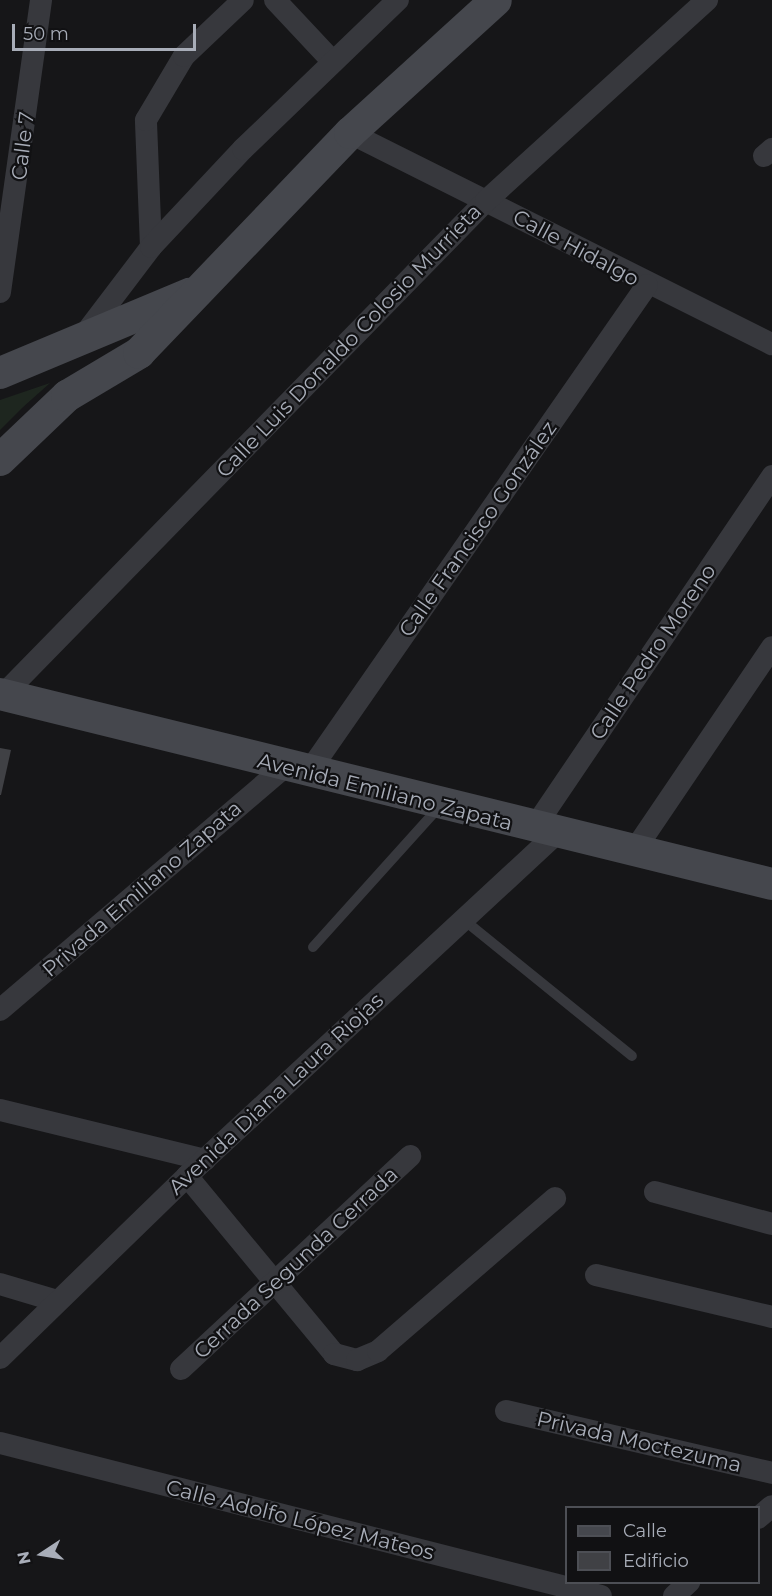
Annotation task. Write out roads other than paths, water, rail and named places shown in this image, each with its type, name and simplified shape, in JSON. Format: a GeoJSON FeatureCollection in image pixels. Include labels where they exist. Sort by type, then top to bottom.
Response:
{"type":"FeatureCollection","features":[{"type":"Feature","properties":{"kind":"street","name":"Calle 7"},"geometry":{"type":"LineString","coordinates":[[0,291],[15,212],[41,0]]}},
{"type":"Feature","properties":{"kind":"street"},"geometry":{"type":"LineString","coordinates":[[150,247],[146,120],[184,56],[243,0]]}},
{"type":"Feature","properties":{"kind":"street"},"geometry":{"type":"LineString","coordinates":[[275,0],[333,62]]}},
{"type":"Feature","properties":{"kind":"street"},"geometry":{"type":"LineString","coordinates":[[76,345],[150,247],[333,62],[398,0]]}},
{"type":"Feature","properties":{"kind":"street"},"geometry":{"type":"LineString","coordinates":[[0,460],[68,396],[139,353],[350,133],[496,0]]}},
{"type":"Feature","properties":{"kind":"street","name":"Calle Luis Donaldo Colosio Murrieta"},"geometry":{"type":"LineString","coordinates":[[2,694],[486,201],[707,0]]}},
{"type":"Feature","properties":{"kind":"street","name":"Calle Hidalgo"},"geometry":{"type":"LineString","coordinates":[[350,133],[647,285],[772,344]]}},
{"type":"Feature","properties":{"kind":"street"},"geometry":{"type":"LineString","coordinates":[[0,193],[15,212]]}},
{"type":"Feature","properties":{"kind":"street","name":"Calle Francisco González"},"geometry":{"type":"LineString","coordinates":[[296,770],[647,285]]}},
{"type":"Feature","properties":{"kind":"street"},"geometry":{"type":"LineString","coordinates":[[0,374],[76,345],[201,289]]}},
{"type":"Feature","properties":{"kind":"street","name":"Calle Pedro Moreno"},"geometry":{"type":"LineString","coordinates":[[545,831],[772,476]]}},
{"type":"Feature","properties":{"kind":"street"},"geometry":{"type":"LineString","coordinates":[[634,851],[772,647]]}},
{"type":"Feature","properties":{"kind":"street","name":"Avenida Emiliano Zapata"},"geometry":{"type":"LineString","coordinates":[[2,694],[296,770],[772,884]]}},
{"type":"Feature","properties":{"kind":"street","name":"Privada Emiliano Zapata"},"geometry":{"type":"LineString","coordinates":[[0,1010],[296,770]]}},
{"type":"Feature","properties":{"kind":"street","name":"Avenida Diana Laura Riojas"},"geometry":{"type":"LineString","coordinates":[[0,1358],[187,1176],[464,920],[545,831]]}},
{"type":"Feature","properties":{"kind":"street"},"geometry":{"type":"LineString","coordinates":[[0,1110],[205,1160]]}},
{"type":"Feature","properties":{"kind":"street","name":"Cerrada Segunda Cerrada"},"geometry":{"type":"LineString","coordinates":[[181,1369],[410,1156]]}},
{"type":"Feature","properties":{"kind":"street"},"geometry":{"type":"LineString","coordinates":[[187,1176],[277,1280],[334,1353],[357,1360],[378,1351],[555,1198]]}},
{"type":"Feature","properties":{"kind":"street"},"geometry":{"type":"LineString","coordinates":[[655,1192],[772,1224]]}},
{"type":"Feature","properties":{"kind":"street"},"geometry":{"type":"LineString","coordinates":[[596,1275],[772,1317]]}},
{"type":"Feature","properties":{"kind":"street"},"geometry":{"type":"LineString","coordinates":[[0,1284],[57,1301]]}},
{"type":"Feature","properties":{"kind":"street","name":"Privada Moctezuma"},"geometry":{"type":"LineString","coordinates":[[506,1411],[772,1473]]}},
{"type":"Feature","properties":{"kind":"street","name":"Calle Adolfo López Mateos"},"geometry":{"type":"LineString","coordinates":[[0,1443],[601,1596]]}},
{"type":"Feature","properties":{"kind":"street"},"geometry":{"type":"LineString","coordinates":[[760,1517],[772,1506]]}},
{"type":"Feature","properties":{"kind":"street"},"geometry":{"type":"LineString","coordinates":[[674,1596],[687,1584]]}},
{"type":"Feature","properties":{"kind":"lane"},"geometry":{"type":"LineString","coordinates":[[313,947],[440,805]]}},
{"type":"Feature","properties":{"kind":"lane"},"geometry":{"type":"LineString","coordinates":[[464,920],[632,1056]]}}]}
